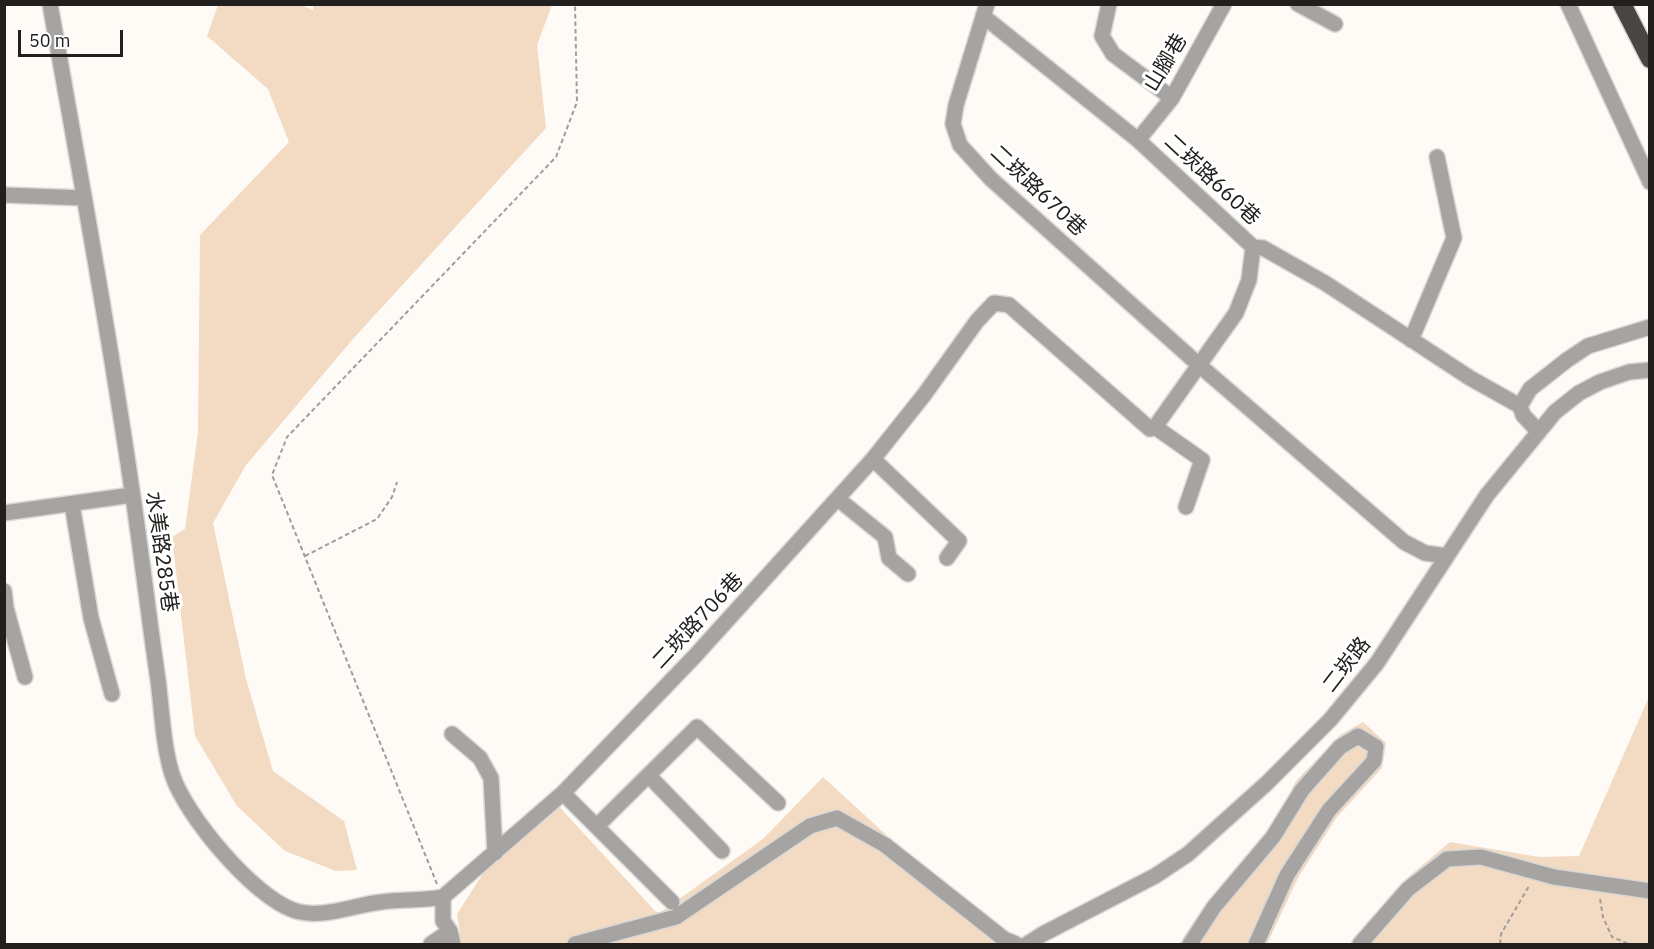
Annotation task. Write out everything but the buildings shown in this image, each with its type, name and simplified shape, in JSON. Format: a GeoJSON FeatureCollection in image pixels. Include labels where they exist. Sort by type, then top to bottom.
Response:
{"type":"FeatureCollection","features":[{"type":"Feature","properties":{"kind":"highway"},"geometry":{"type":"LineString","coordinates":[[1622,4],[1650,60]]}},
{"type":"Feature","properties":{"kind":"street","name":"水美路285巷"},"geometry":{"type":"LineString","coordinates":[[50,4],[132,495],[173,775],[191,813],[239,870],[262,892],[293,910],[317,913],[382,902],[422,901],[443,897]]}},
{"type":"Feature","properties":{"kind":"street"},"geometry":{"type":"LineString","coordinates":[[1109,4],[1102,36],[1113,54],[1172,98]]}},
{"type":"Feature","properties":{"kind":"street","name":"山腳巷"},"geometry":{"type":"LineString","coordinates":[[1138,140],[1172,98],[1224,4]]}},
{"type":"Feature","properties":{"kind":"street"},"geometry":{"type":"LineString","coordinates":[[1298,4],[1335,24]]}},
{"type":"Feature","properties":{"kind":"street"},"geometry":{"type":"LineString","coordinates":[[1568,4],[1626,135],[1650,182]]}},
{"type":"Feature","properties":{"kind":"street","name":"二崁路660巷"},"geometry":{"type":"LineString","coordinates":[[985,10],[1138,140],[1253,247],[1263,248],[1324,283],[1470,378],[1520,406]]}},
{"type":"Feature","properties":{"kind":"street","name":"二崁路670巷"},"geometry":{"type":"LineString","coordinates":[[985,10],[956,105],[953,124],[960,145],[991,179],[1199,365],[1404,542],[1425,553],[1447,556]]}},
{"type":"Feature","properties":{"kind":"street"},"geometry":{"type":"LineString","coordinates":[[1411,340],[1454,238],[1437,157]]}},
{"type":"Feature","properties":{"kind":"street"},"geometry":{"type":"LineString","coordinates":[[4,195],[84,198]]}},
{"type":"Feature","properties":{"kind":"street"},"geometry":{"type":"LineString","coordinates":[[1186,507],[1202,460],[1155,427],[1236,313],[1250,279],[1253,247]]}},
{"type":"Feature","properties":{"kind":"street","name":"二崁路706巷"},"geometry":{"type":"LineString","coordinates":[[443,897],[563,793],[694,657],[873,459],[924,395],[977,321],[994,303],[1009,305],[1150,429],[1155,427]]}},
{"type":"Feature","properties":{"kind":"street"},"geometry":{"type":"LineString","coordinates":[[1538,431],[1523,415],[1520,406],[1530,389],[1588,346],[1650,327]]}},
{"type":"Feature","properties":{"kind":"street","name":"二崁路"},"geometry":{"type":"LineString","coordinates":[[1027,945],[1043,934],[1155,876],[1188,854],[1267,783],[1330,720],[1377,663],[1487,495],[1555,412],[1579,393],[1610,378],[1629,372],[1650,370]]}},
{"type":"Feature","properties":{"kind":"street"},"geometry":{"type":"LineString","coordinates":[[873,459],[959,541],[947,558]]}},
{"type":"Feature","properties":{"kind":"street"},"geometry":{"type":"LineString","coordinates":[[4,513],[132,495]]}},
{"type":"Feature","properties":{"kind":"street"},"geometry":{"type":"LineString","coordinates":[[838,499],[885,537],[889,558],[908,574]]}},
{"type":"Feature","properties":{"kind":"street"},"geometry":{"type":"LineString","coordinates":[[72,504],[91,618],[112,694]]}},
{"type":"Feature","properties":{"kind":"street"},"geometry":{"type":"LineString","coordinates":[[4,591],[6,608],[25,677]]}},
{"type":"Feature","properties":{"kind":"street"},"geometry":{"type":"LineString","coordinates":[[597,826],[697,726],[778,803]]}},
{"type":"Feature","properties":{"kind":"street"},"geometry":{"type":"LineString","coordinates":[[452,734],[480,758],[491,778],[495,853]]}},
{"type":"Feature","properties":{"kind":"street"},"geometry":{"type":"LineString","coordinates":[[1190,945],[1214,907],[1273,837],[1302,790],[1340,747],[1359,736],[1376,747],[1374,761],[1329,810],[1287,874],[1256,945]]}},
{"type":"Feature","properties":{"kind":"street"},"geometry":{"type":"LineString","coordinates":[[648,776],[722,851]]}},
{"type":"Feature","properties":{"kind":"street"},"geometry":{"type":"LineString","coordinates":[[563,793],[672,902]]}},
{"type":"Feature","properties":{"kind":"street"},"geometry":{"type":"LineString","coordinates":[[575,945],[676,917],[810,826],[837,818],[885,845],[1010,942]]}},
{"type":"Feature","properties":{"kind":"street"},"geometry":{"type":"LineString","coordinates":[[1360,945],[1408,889],[1447,859],[1481,857],[1554,877],[1650,891]]}},
{"type":"Feature","properties":{"kind":"street"},"geometry":{"type":"LineString","coordinates":[[431,945],[452,938],[443,921],[443,897]]}},
{"type":"Feature","properties":{"kind":"path"},"geometry":{"type":"LineString","coordinates":[[443,897],[272,475],[287,437],[556,157],[577,102],[575,4]]}},
{"type":"Feature","properties":{"kind":"path"},"geometry":{"type":"LineString","coordinates":[[304,556],[376,519],[392,497],[398,482]]}},
{"type":"Feature","properties":{"kind":"path"},"geometry":{"type":"LineString","coordinates":[[1584,881],[1600,896],[1603,917],[1612,937],[1629,945]]}},
{"type":"Feature","properties":{"kind":"path"},"geometry":{"type":"LineString","coordinates":[[1500,945],[1501,934],[1531,882]]}},
{"type":"Feature","properties":{"kind":"shaded area"},"geometry":{"type":"Polygon","coordinates":[[[218,5],[301,5],[313,10],[313,5],[552,5],[537,45],[546,128],[353,339],[246,465],[213,523],[246,679],[273,771],[344,821],[357,870],[336,871],[285,851],[237,806],[195,736],[172,537],[185,529],[198,432],[200,235],[289,142],[268,89],[207,36],[218,5]]]}},
{"type":"Feature","properties":{"kind":"shaded area"},"geometry":{"type":"Polygon","coordinates":[[[1649,697],[1649,944],[1350,944],[1406,879],[1450,842],[1539,857],[1579,856],[1649,697]]]}},
{"type":"Feature","properties":{"kind":"shaded area"},"geometry":{"type":"Polygon","coordinates":[[[1363,722],[1386,743],[1382,768],[1337,817],[1299,876],[1267,944],[1179,944],[1209,900],[1274,825],[1296,781],[1340,735],[1363,722]]]}},
{"type":"Feature","properties":{"kind":"shaded area"},"geometry":{"type":"Polygon","coordinates":[[[823,777],[907,854],[1016,940],[1025,944],[441,944],[460,933],[457,914],[484,872],[554,801],[656,912],[661,912],[763,839],[823,777]]]}}]}
